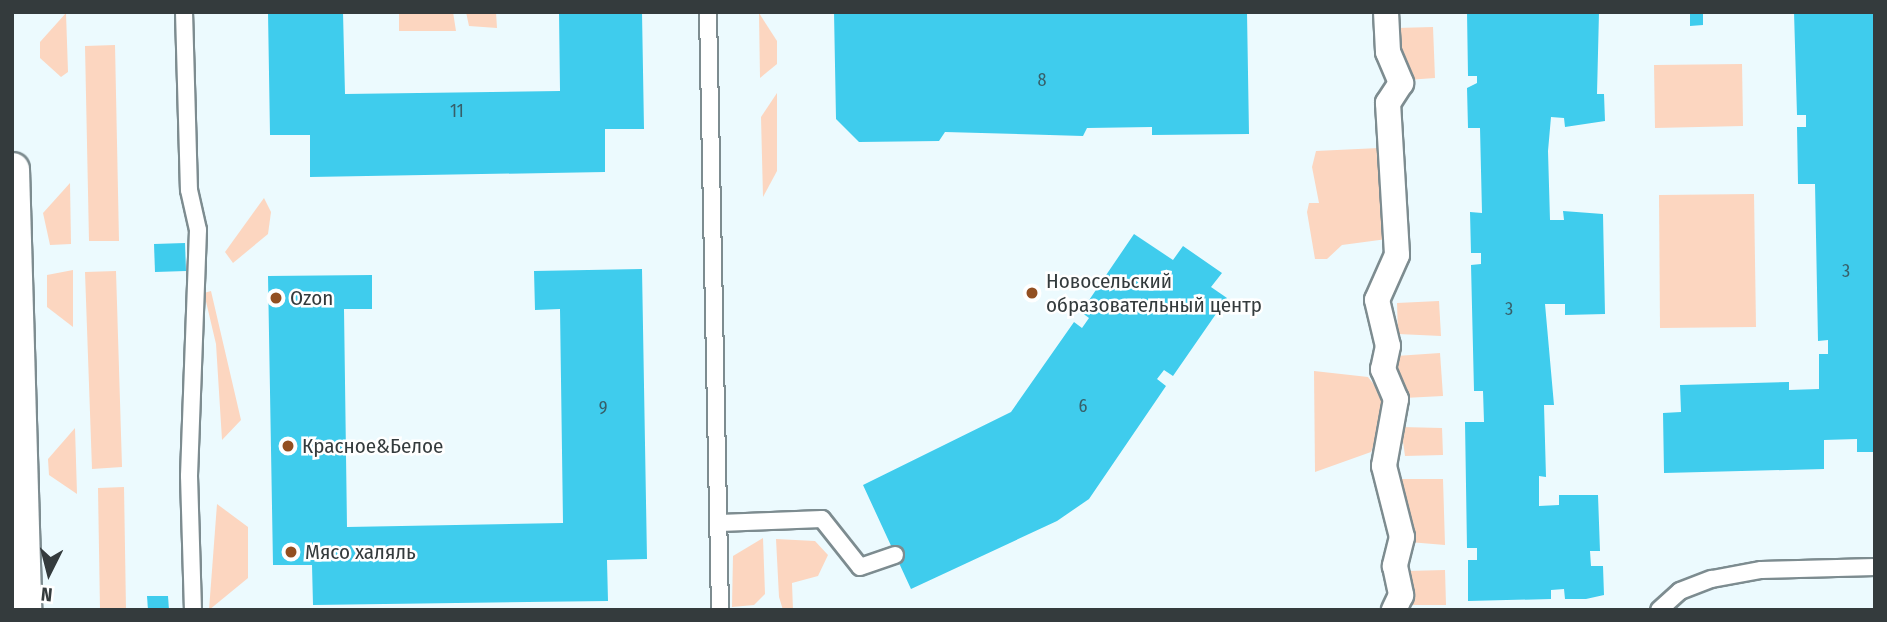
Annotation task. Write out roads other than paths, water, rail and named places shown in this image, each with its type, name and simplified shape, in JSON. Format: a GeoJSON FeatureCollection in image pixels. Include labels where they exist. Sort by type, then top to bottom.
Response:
{"type":"FeatureCollection","features":[{"type":"Feature","properties":{"kind":"street"},"geometry":{"type":"LineString","coordinates":[[1386,12],[1388,52],[1401,83],[1388,103],[1397,255],[1377,300],[1388,346],[1383,369],[1396,399],[1384,466],[1402,537],[1395,566],[1401,595],[1394,610]]}},
{"type":"Feature","properties":{"kind":"street"},"geometry":{"type":"LineString","coordinates":[[12,169],[15,397],[24,610]]}},
{"type":"Feature","properties":{"kind":"lane"},"geometry":{"type":"LineString","coordinates":[[184,12],[189,190],[198,230],[190,436],[193,610]]}},
{"type":"Feature","properties":{"kind":"lane"},"geometry":{"type":"LineString","coordinates":[[708,12],[720,610]]}},
{"type":"Feature","properties":{"kind":"lane"},"geometry":{"type":"LineString","coordinates":[[720,523],[822,519],[860,566],[895,555]]}},
{"type":"Feature","properties":{"kind":"lane"},"geometry":{"type":"LineString","coordinates":[[1659,610],[1680,590],[1712,579],[1761,570],[1875,567]]}},
{"type":"Feature","properties":{"kind":"place","name":"Новосельский образовательный центр"},"geometry":{"type":"Point","coordinates":[1032,293]}},
{"type":"Feature","properties":{"kind":"place","name":"Ozon"},"geometry":{"type":"Point","coordinates":[276,298]}},
{"type":"Feature","properties":{"kind":"place","name":"Красное&Белое"},"geometry":{"type":"Point","coordinates":[288,446]}},
{"type":"Feature","properties":{"kind":"place","name":"Мясо халяль"},"geometry":{"type":"Point","coordinates":[291,552]}}]}
